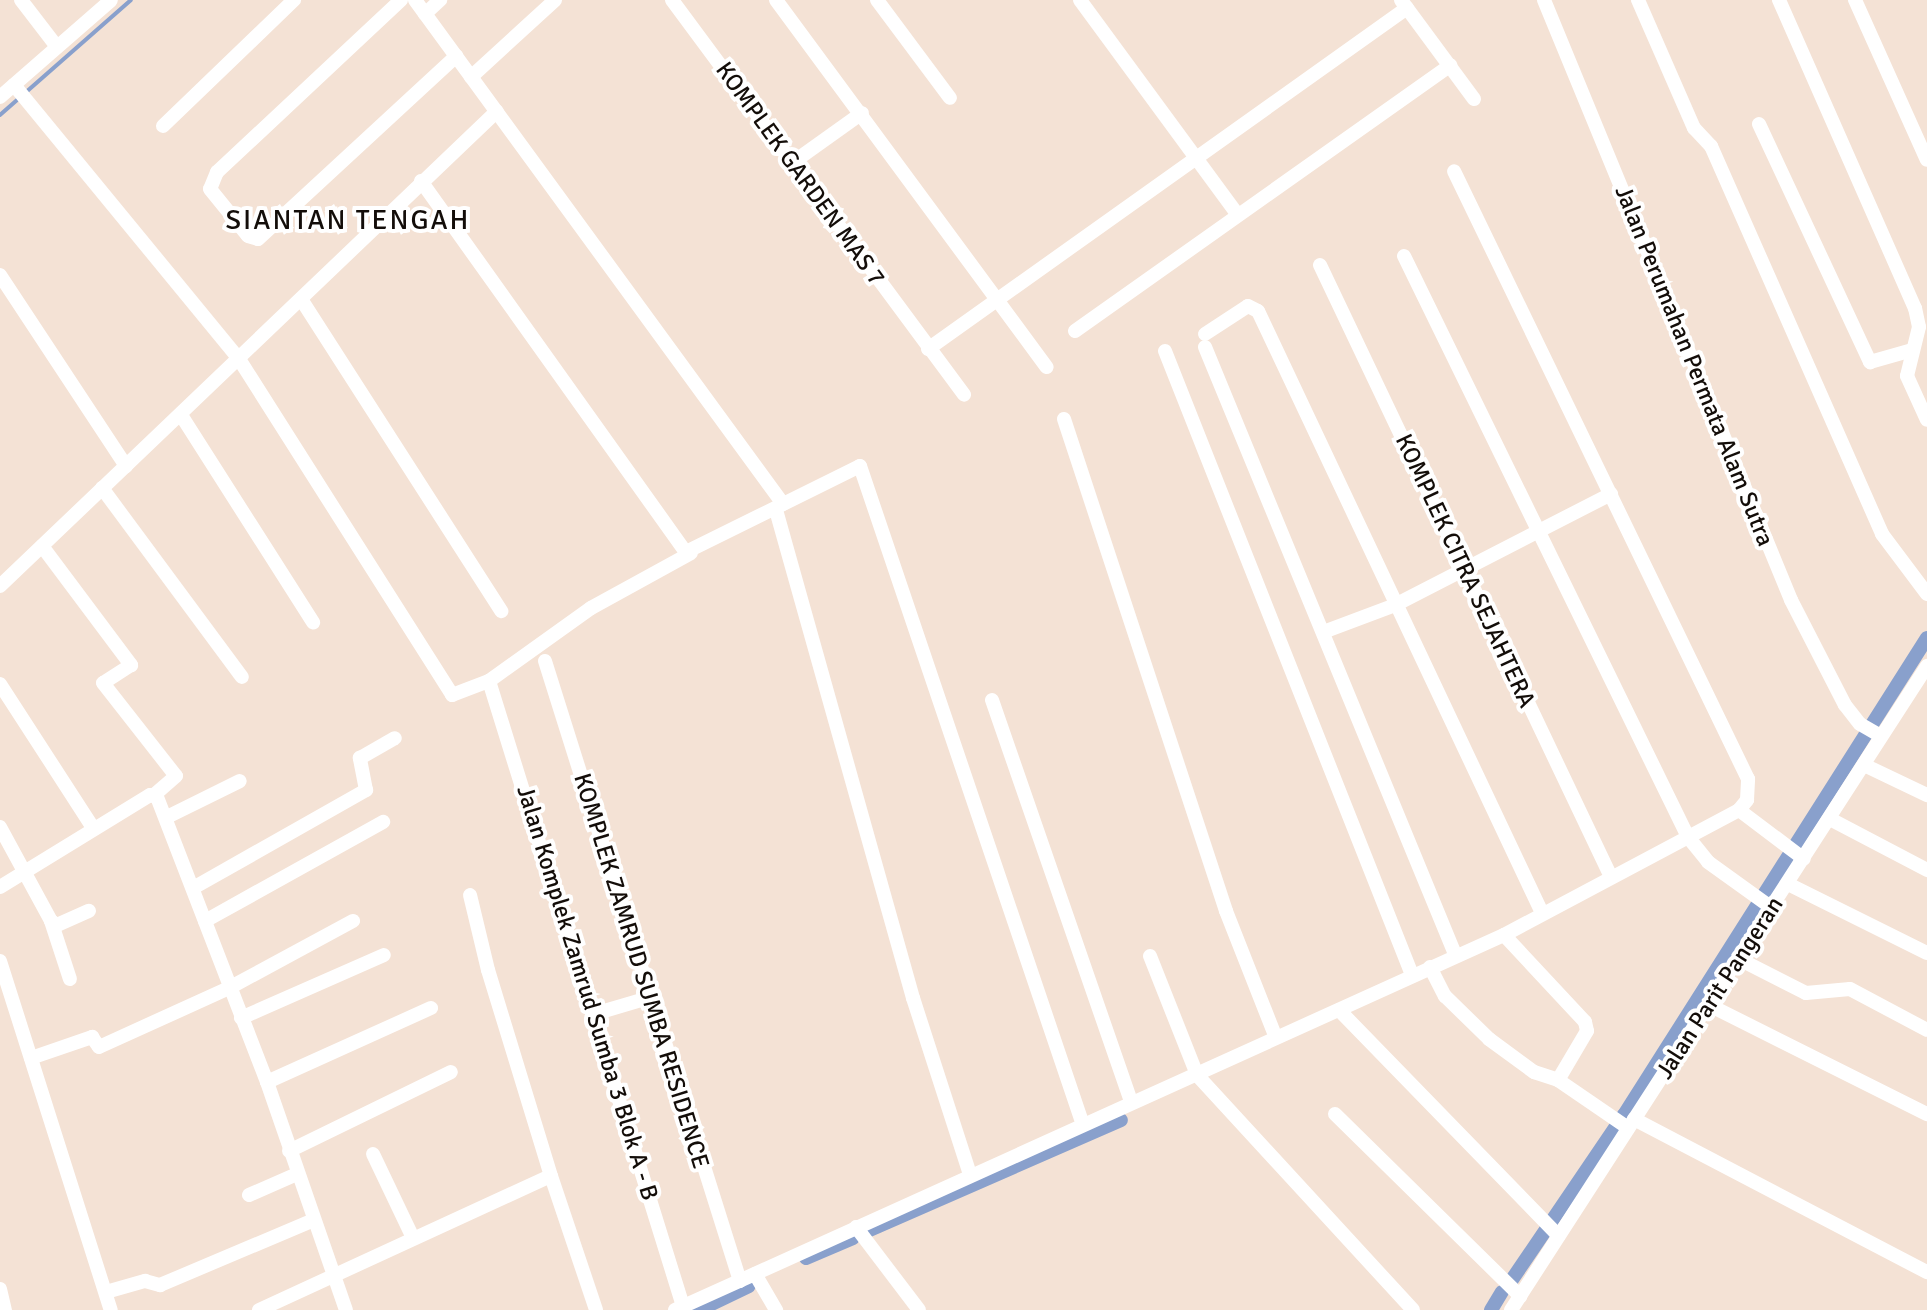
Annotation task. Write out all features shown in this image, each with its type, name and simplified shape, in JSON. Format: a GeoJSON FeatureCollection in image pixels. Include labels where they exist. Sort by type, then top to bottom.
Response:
{"type":"FeatureCollection","features":[{"type":"Feature","properties":{"kind":"street"},"geometry":{"type":"LineString","coordinates":[[21,0],[57,47]]}},
{"type":"Feature","properties":{"kind":"street"},"geometry":{"type":"LineString","coordinates":[[14,92],[57,47],[111,0]]}},
{"type":"Feature","properties":{"kind":"street"},"geometry":{"type":"LineString","coordinates":[[163,126],[294,0]]}},
{"type":"Feature","properties":{"kind":"street"},"geometry":{"type":"LineString","coordinates":[[401,0],[217,172],[210,189],[248,236],[258,239],[456,56]]}},
{"type":"Feature","properties":{"kind":"street"},"geometry":{"type":"LineString","coordinates":[[415,0],[780,507],[913,998],[970,1175]]}},
{"type":"Feature","properties":{"kind":"street"},"geometry":{"type":"LineString","coordinates":[[425,14],[440,0]]}},
{"type":"Feature","properties":{"kind":"street"},"geometry":{"type":"LineString","coordinates":[[471,77],[555,0]]}},
{"type":"Feature","properties":{"kind":"street","name":"KOMPLEK GARDEN MAS 7"},"geometry":{"type":"LineString","coordinates":[[672,0],[964,395]]}},
{"type":"Feature","properties":{"kind":"street"},"geometry":{"type":"LineString","coordinates":[[776,0],[1047,367]]}},
{"type":"Feature","properties":{"kind":"street"},"geometry":{"type":"LineString","coordinates":[[877,0],[950,98]]}},
{"type":"Feature","properties":{"kind":"street"},"geometry":{"type":"LineString","coordinates":[[1080,0],[1237,214]]}},
{"type":"Feature","properties":{"kind":"street","name":"Jalan Perumahan Permata Alam Sutra"},"geometry":{"type":"LineString","coordinates":[[1544,0],[1791,600],[1860,724],[1878,734]]}},
{"type":"Feature","properties":{"kind":"street"},"geometry":{"type":"LineString","coordinates":[[1638,0],[1694,128],[1711,146],[1882,534],[1927,594]]}},
{"type":"Feature","properties":{"kind":"street"},"geometry":{"type":"LineString","coordinates":[[1779,0],[1915,308],[1919,327],[1907,376],[1927,420]]}},
{"type":"Feature","properties":{"kind":"street"},"geometry":{"type":"LineString","coordinates":[[1855,0],[1927,160]]}},
{"type":"Feature","properties":{"kind":"street"},"geometry":{"type":"LineString","coordinates":[[928,349],[1000,300],[1404,4],[1474,99]]}},
{"type":"Feature","properties":{"kind":"street"},"geometry":{"type":"LineString","coordinates":[[1075,331],[1450,65]]}},
{"type":"Feature","properties":{"kind":"street"},"geometry":{"type":"LineString","coordinates":[[0,74],[239,359],[449,692],[455,696],[489,681],[591,608],[860,466],[1082,1122]]}},
{"type":"Feature","properties":{"kind":"street"},"geometry":{"type":"LineString","coordinates":[[0,586],[497,111]]}},
{"type":"Feature","properties":{"kind":"street"},"geometry":{"type":"LineString","coordinates":[[792,163],[862,113]]}},
{"type":"Feature","properties":{"kind":"street"},"geometry":{"type":"LineString","coordinates":[[1759,124],[1870,362],[1912,350]]}},
{"type":"Feature","properties":{"kind":"street"},"geometry":{"type":"LineString","coordinates":[[679,1308],[1082,1122],[1197,1075],[1455,954],[1504,935],[1739,810],[1747,800],[1748,779],[1454,171]]}},
{"type":"Feature","properties":{"kind":"street"},"geometry":{"type":"LineString","coordinates":[[421,181],[691,553]]}},
{"type":"Feature","properties":{"kind":"street"},"geometry":{"type":"LineString","coordinates":[[1404,256],[1688,837],[1708,862],[1772,908]]}},
{"type":"Feature","properties":{"kind":"street","name":"KOMPLEK CITRA SEJAHTERA"},"geometry":{"type":"LineString","coordinates":[[1320,265],[1611,877]]}},
{"type":"Feature","properties":{"kind":"street"},"geometry":{"type":"LineString","coordinates":[[0,275],[126,466]]}},
{"type":"Feature","properties":{"kind":"street"},"geometry":{"type":"LineString","coordinates":[[301,299],[425,485],[501,611]]}},
{"type":"Feature","properties":{"kind":"street"},"geometry":{"type":"LineString","coordinates":[[1455,954],[1205,340],[1248,306],[1258,311],[1542,913]]}},
{"type":"Feature","properties":{"kind":"street"},"geometry":{"type":"LineString","coordinates":[[1165,351],[1412,975]]}},
{"type":"Feature","properties":{"kind":"street"},"geometry":{"type":"LineString","coordinates":[[181,415],[313,622]]}},
{"type":"Feature","properties":{"kind":"street"},"geometry":{"type":"LineString","coordinates":[[1064,419],[1226,911],[1276,1038]]}},
{"type":"Feature","properties":{"kind":"street"},"geometry":{"type":"LineString","coordinates":[[102,488],[242,677]]}},
{"type":"Feature","properties":{"kind":"street"},"geometry":{"type":"LineString","coordinates":[[1326,631],[1395,605],[1611,494]]}},
{"type":"Feature","properties":{"kind":"street"},"geometry":{"type":"LineString","coordinates":[[0,887],[93,828],[155,794],[176,776],[103,683],[131,665],[42,546]]}},
{"type":"Feature","properties":{"kind":"street","name":"KOMPLEK ZAMRUD SUMBA RESIDENCE"},"geometry":{"type":"LineString","coordinates":[[545,661],[648,998],[740,1281]]}},
{"type":"Feature","properties":{"kind":"street","name":"Jalan Parit Pangeran"},"geometry":{"type":"LineString","coordinates":[[1511,1310],[1552,1230],[1624,1122],[1709,1005],[1788,884],[1801,856],[1830,819],[1864,765],[1878,734],[1925,672]]}},
{"type":"Feature","properties":{"kind":"street","name":"Jalan Komplek Zamrud Sumba 3 Blok A - B"},"geometry":{"type":"LineString","coordinates":[[489,681],[594,1014],[679,1308]]}},
{"type":"Feature","properties":{"kind":"street"},"geometry":{"type":"LineString","coordinates":[[0,684],[93,828]]}},
{"type":"Feature","properties":{"kind":"street"},"geometry":{"type":"LineString","coordinates":[[992,700],[1131,1101]]}},
{"type":"Feature","properties":{"kind":"street"},"geometry":{"type":"LineString","coordinates":[[193,888],[366,790],[360,758],[395,738]]}},
{"type":"Feature","properties":{"kind":"street"},"geometry":{"type":"LineString","coordinates":[[1864,765],[1927,795]]}},
{"type":"Feature","properties":{"kind":"street"},"geometry":{"type":"LineString","coordinates":[[167,817],[240,781]]}},
{"type":"Feature","properties":{"kind":"street"},"geometry":{"type":"LineString","coordinates":[[155,794],[167,817],[267,1082],[346,1310]]}},
{"type":"Feature","properties":{"kind":"street"},"geometry":{"type":"LineString","coordinates":[[1739,810],[1801,856]]}},
{"type":"Feature","properties":{"kind":"street"},"geometry":{"type":"LineString","coordinates":[[1830,819],[1927,870]]}},
{"type":"Feature","properties":{"kind":"street"},"geometry":{"type":"LineString","coordinates":[[205,921],[383,822]]}},
{"type":"Feature","properties":{"kind":"street"},"geometry":{"type":"LineString","coordinates":[[0,827],[27,869],[51,921],[70,979]]}},
{"type":"Feature","properties":{"kind":"street"},"geometry":{"type":"LineString","coordinates":[[1788,884],[1927,953]]}},
{"type":"Feature","properties":{"kind":"street"},"geometry":{"type":"LineString","coordinates":[[470,895],[551,1176],[596,1310]]}},
{"type":"Feature","properties":{"kind":"street"},"geometry":{"type":"LineString","coordinates":[[51,921],[57,925],[89,911]]}},
{"type":"Feature","properties":{"kind":"street"},"geometry":{"type":"LineString","coordinates":[[31,1058],[92,1037],[99,1047],[229,988],[353,921]]}},
{"type":"Feature","properties":{"kind":"street"},"geometry":{"type":"LineString","coordinates":[[1504,935],[1585,1022],[1587,1031],[1558,1080]]}},
{"type":"Feature","properties":{"kind":"street"},"geometry":{"type":"LineString","coordinates":[[241,1018],[384,955]]}},
{"type":"Feature","properties":{"kind":"street"},"geometry":{"type":"LineString","coordinates":[[1150,956],[1197,1075],[1413,1310]]}},
{"type":"Feature","properties":{"kind":"street"},"geometry":{"type":"LineString","coordinates":[[1739,959],[1806,993],[1850,989],[1927,1030]]}},
{"type":"Feature","properties":{"kind":"street"},"geometry":{"type":"LineString","coordinates":[[0,961],[111,1310]]}},
{"type":"Feature","properties":{"kind":"street"},"geometry":{"type":"LineString","coordinates":[[1430,967],[1445,996],[1489,1039],[1534,1072],[1558,1080],[1624,1122],[1927,1272]]}},
{"type":"Feature","properties":{"kind":"street"},"geometry":{"type":"LineString","coordinates":[[594,1014],[648,998]]}},
{"type":"Feature","properties":{"kind":"street"},"geometry":{"type":"LineString","coordinates":[[1709,1005],[1927,1114]]}},
{"type":"Feature","properties":{"kind":"street"},"geometry":{"type":"LineString","coordinates":[[267,1082],[431,1008]]}},
{"type":"Feature","properties":{"kind":"street"},"geometry":{"type":"LineString","coordinates":[[1339,1010],[1552,1230]]}},
{"type":"Feature","properties":{"kind":"street"},"geometry":{"type":"LineString","coordinates":[[289,1151],[451,1072]]}},
{"type":"Feature","properties":{"kind":"street"},"geometry":{"type":"LineString","coordinates":[[1335,1114],[1520,1296]]}},
{"type":"Feature","properties":{"kind":"street"},"geometry":{"type":"LineString","coordinates":[[373,1154],[413,1238]]}},
{"type":"Feature","properties":{"kind":"street"},"geometry":{"type":"LineString","coordinates":[[249,1195],[297,1174]]}},
{"type":"Feature","properties":{"kind":"street"},"geometry":{"type":"LineString","coordinates":[[259,1310],[551,1176]]}},
{"type":"Feature","properties":{"kind":"street"},"geometry":{"type":"LineString","coordinates":[[106,1292],[145,1281],[160,1285],[314,1220]]}},
{"type":"Feature","properties":{"kind":"street"},"geometry":{"type":"LineString","coordinates":[[856,1227],[919,1310]]}},
{"type":"Feature","properties":{"kind":"street"},"geometry":{"type":"LineString","coordinates":[[755,1274],[776,1310]]}},
{"type":"Feature","properties":{"kind":"street"},"geometry":{"type":"LineString","coordinates":[[0,1289],[5,1310]]}},
{"type":"Feature","properties":{"kind":"waterway"},"geometry":{"type":"LineString","coordinates":[[0,115],[131,0]]}},
{"type":"Feature","properties":{"kind":"waterway"},"geometry":{"type":"LineString","coordinates":[[1511,1281],[1624,1115],[1927,638]]}},
{"type":"Feature","properties":{"kind":"waterway"},"geometry":{"type":"LineString","coordinates":[[867,1231],[1121,1120]]}},
{"type":"Feature","properties":{"kind":"waterway"},"geometry":{"type":"LineString","coordinates":[[806,1258],[853,1238]]}},
{"type":"Feature","properties":{"kind":"waterway"},"geometry":{"type":"LineString","coordinates":[[699,1310],[749,1286]]}},
{"type":"Feature","properties":{"kind":"waterway"},"geometry":{"type":"LineString","coordinates":[[1491,1310],[1502,1292]]}},
{"type":"Feature","properties":{"kind":"district","name":"SIANTAN TENGAH"},"geometry":{"type":"Point","coordinates":[348,220]}}]}
